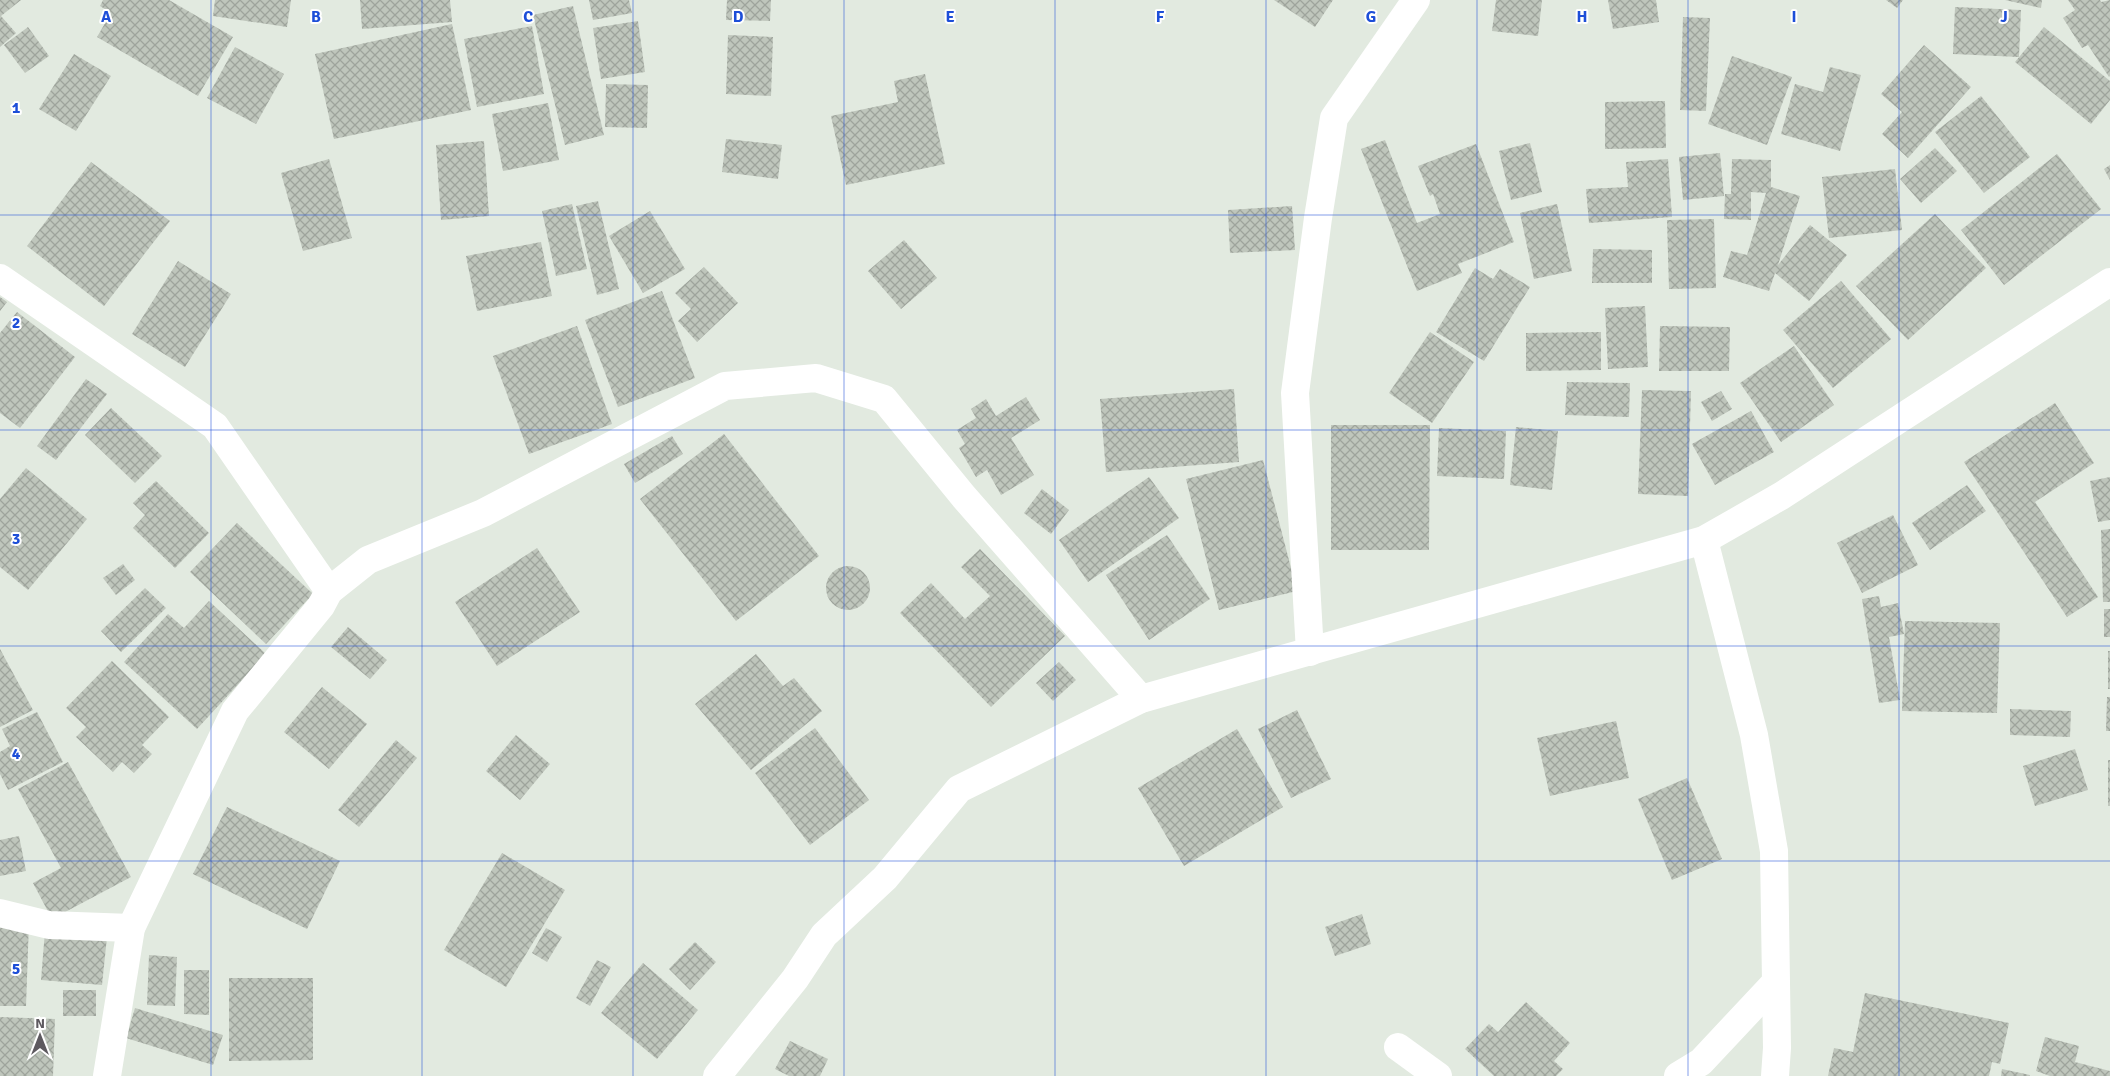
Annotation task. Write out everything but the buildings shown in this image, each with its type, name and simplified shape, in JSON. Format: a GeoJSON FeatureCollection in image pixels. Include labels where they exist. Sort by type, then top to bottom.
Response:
{"type":"FeatureCollection","features":[{"type":"Feature","properties":{"kind":"street"},"geometry":{"type":"LineString","coordinates":[[1310,652],[1294,393],[1334,118],[1416,0]]}},
{"type":"Feature","properties":{"kind":"street"},"geometry":{"type":"LineString","coordinates":[[0,278],[215,426],[330,591]]}},
{"type":"Feature","properties":{"kind":"street"},"geometry":{"type":"LineString","coordinates":[[717,1076],[795,979],[824,935],[885,878],[959,789],[1141,699],[1704,540],[1782,496],[2110,282]]}},
{"type":"Feature","properties":{"kind":"street"},"geometry":{"type":"LineString","coordinates":[[107,1076],[131,928],[236,711],[321,606],[330,591],[368,560],[483,513],[725,386],[816,378],[884,399],[964,497],[1141,699]]}},
{"type":"Feature","properties":{"kind":"street"},"geometry":{"type":"LineString","coordinates":[[1704,540],[1754,735],[1774,852],[1777,1048],[1774,1076]]}},
{"type":"Feature","properties":{"kind":"street"},"geometry":{"type":"LineString","coordinates":[[0,913],[49,924],[131,928]]}},
{"type":"Feature","properties":{"kind":"street"},"geometry":{"type":"LineString","coordinates":[[1678,1076],[1701,1062],[1775,983]]}},
{"type":"Feature","properties":{"kind":"street"},"geometry":{"type":"LineString","coordinates":[[1398,1047],[1438,1076]]}}]}
